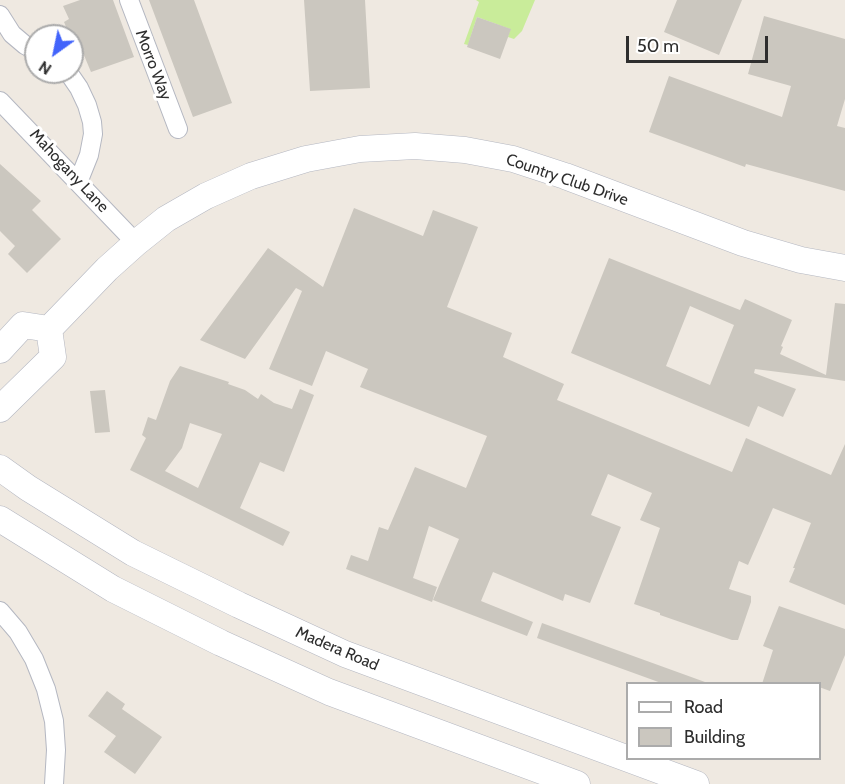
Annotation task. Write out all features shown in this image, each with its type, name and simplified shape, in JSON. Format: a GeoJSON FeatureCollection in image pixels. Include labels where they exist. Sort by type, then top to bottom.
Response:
{"type":"FeatureCollection","features":[{"type":"Feature","properties":{"kind":"main road","name":"Country Club Drive"},"geometry":{"type":"LineString","coordinates":[[49,329],[107,269],[166,219],[206,196],[251,176],[306,159],[360,149],[415,146],[465,150],[513,159],[565,176],[743,243],[801,260],[845,268]]}},
{"type":"Feature","properties":{"kind":"main road"},"geometry":{"type":"LineString","coordinates":[[0,350],[23,325],[49,329],[53,357],[0,409]]}},
{"type":"Feature","properties":{"kind":"main road","name":"Madera Road"},"geometry":{"type":"LineString","coordinates":[[0,468],[133,553],[239,605],[345,654],[626,758]]}},
{"type":"Feature","properties":{"kind":"main road"},"geometry":{"type":"LineString","coordinates":[[0,519],[113,589],[221,643],[329,692],[577,784]]}},
{"type":"Feature","properties":{"kind":"main road","name":"Madera Road"},"geometry":{"type":"LineString","coordinates":[[631,760],[696,784]]}},
{"type":"Feature","properties":{"kind":"street","name":"Morro Way"},"geometry":{"type":"LineString","coordinates":[[129,0],[178,129]]}},
{"type":"Feature","properties":{"kind":"street"},"geometry":{"type":"LineString","coordinates":[[0,15],[12,34],[24,44]]}},
{"type":"Feature","properties":{"kind":"street"},"geometry":{"type":"LineString","coordinates":[[76,84],[87,105],[93,134],[89,155],[79,180]]}},
{"type":"Feature","properties":{"kind":"street","name":"Mahogany Lane"},"geometry":{"type":"LineString","coordinates":[[0,100],[79,180],[136,243]]}},
{"type":"Feature","properties":{"kind":"street"},"geometry":{"type":"LineString","coordinates":[[0,611],[18,632],[34,659],[46,689],[55,731],[54,784]]}},
{"type":"Feature","properties":{"kind":"green space"},"geometry":{"type":"Polygon","coordinates":[[[476,0],[535,0],[522,31],[514,39],[508,37],[510,29],[477,17],[468,45],[464,44],[479,2],[476,0]]]}},
{"type":"Feature","properties":{"kind":"building"},"geometry":{"type":"Polygon","coordinates":[[[80,0],[113,0],[134,57],[91,72],[84,55],[84,24],[65,24],[64,22],[69,19],[63,6],[80,0]]]}},
{"type":"Feature","properties":{"kind":"building"},"geometry":{"type":"Polygon","coordinates":[[[149,0],[194,0],[232,103],[193,117],[149,0]]]}},
{"type":"Feature","properties":{"kind":"building"},"geometry":{"type":"Polygon","coordinates":[[[304,0],[365,0],[370,88],[310,91],[304,0]]]}},
{"type":"Feature","properties":{"kind":"building"},"geometry":{"type":"Polygon","coordinates":[[[677,0],[742,0],[719,55],[664,32],[677,0]]]}},
{"type":"Feature","properties":{"kind":"building"},"geometry":{"type":"Polygon","coordinates":[[[764,16],[845,39],[845,99],[837,126],[845,128],[845,191],[746,164],[745,167],[649,132],[669,76],[782,117],[791,86],[748,74],[764,16]]]}},
{"type":"Feature","properties":{"kind":"building"},"geometry":{"type":"Polygon","coordinates":[[[477,17],[511,29],[500,59],[467,47],[477,17]]]}},
{"type":"Feature","properties":{"kind":"building"},"geometry":{"type":"Polygon","coordinates":[[[0,164],[41,201],[32,210],[61,239],[27,273],[8,254],[15,246],[0,231],[0,164]]]}},
{"type":"Feature","properties":{"kind":"building"},"geometry":{"type":"Polygon","coordinates":[[[354,208],[423,236],[433,210],[478,227],[447,307],[512,333],[503,357],[564,384],[557,400],[732,472],[746,438],[831,475],[845,444],[845,605],[789,582],[811,523],[773,508],[748,565],[739,561],[729,589],[751,596],[738,640],[732,640],[634,604],[660,528],[640,520],[652,493],[608,474],[591,515],[621,527],[590,603],[565,594],[563,601],[493,572],[481,601],[533,622],[527,636],[433,600],[459,539],[429,526],[413,578],[437,587],[432,602],[346,569],[351,555],[368,561],[379,527],[388,530],[415,467],[466,488],[487,436],[360,387],[368,369],[326,351],[312,386],[269,369],[302,291],[296,288],[245,359],[200,340],[268,248],[323,287],[354,208]]]}},
{"type":"Feature","properties":{"kind":"building"},"geometry":{"type":"Polygon","coordinates":[[[609,258],[740,310],[745,299],[792,320],[780,354],[826,375],[835,303],[845,304],[845,381],[755,369],[754,373],[796,389],[783,417],[758,406],[749,427],[571,353],[609,258]],[[690,306],[666,366],[710,385],[734,325],[690,306]]]}},
{"type":"Feature","properties":{"kind":"building"},"geometry":{"type":"Polygon","coordinates":[[[180,366],[229,382],[228,384],[245,390],[258,399],[261,394],[274,403],[292,409],[300,389],[314,395],[284,472],[260,462],[240,508],[290,532],[283,546],[130,470],[146,438],[142,435],[148,417],[156,420],[170,381],[180,366]],[[190,423],[182,448],[165,471],[198,488],[222,434],[190,423]]]}},
{"type":"Feature","properties":{"kind":"building"},"geometry":{"type":"Polygon","coordinates":[[[105,390],[110,432],[95,433],[90,391],[105,390]]]}},
{"type":"Feature","properties":{"kind":"building"},"geometry":{"type":"Polygon","coordinates":[[[779,606],[845,629],[845,655],[830,691],[821,688],[821,682],[763,682],[773,650],[763,646],[779,606]]]}},
{"type":"Feature","properties":{"kind":"building"},"geometry":{"type":"Polygon","coordinates":[[[542,623],[705,682],[658,682],[537,638],[542,623]]]}},
{"type":"Feature","properties":{"kind":"building"},"geometry":{"type":"Polygon","coordinates":[[[107,691],[125,704],[122,709],[162,737],[135,774],[104,752],[116,736],[88,716],[107,691]]]}}]}
